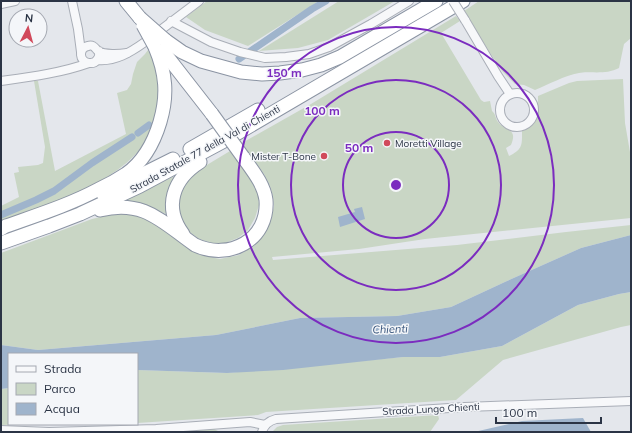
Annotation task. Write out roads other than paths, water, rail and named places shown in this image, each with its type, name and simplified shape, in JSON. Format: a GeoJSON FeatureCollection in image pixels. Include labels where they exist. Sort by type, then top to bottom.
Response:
{"type":"FeatureCollection","features":[{"type":"Feature","properties":{"kind":"highway"},"geometry":{"type":"LineString","coordinates":[[1,244],[14,243],[111,207],[129,207],[150,213],[195,245],[215,251],[232,249],[242,245],[257,232],[262,222],[266,206],[265,195],[259,181],[212,114],[126,1]]}},
{"type":"Feature","properties":{"kind":"highway"},"geometry":{"type":"LineString","coordinates":[[157,41],[201,61],[241,72],[262,74],[302,70],[321,65],[340,57],[436,1]]}},
{"type":"Feature","properties":{"kind":"highway","name":"Strada Statale 77 della Val di Chienti"},"geometry":{"type":"LineString","coordinates":[[1,234],[46,218],[103,194],[167,162],[447,1]]}},
{"type":"Feature","properties":{"kind":"highway","name":"Strada Statale 77 della Val di Chienti"},"geometry":{"type":"LineString","coordinates":[[1,244],[80,214],[140,186],[226,140],[463,1]]}},
{"type":"Feature","properties":{"kind":"highway"},"geometry":{"type":"LineString","coordinates":[[1,229],[87,196],[122,177],[138,162],[148,149],[157,132],[164,110],[164,78],[157,41]]}},
{"type":"Feature","properties":{"kind":"highway"},"geometry":{"type":"LineString","coordinates":[[187,238],[176,223],[173,208],[174,192],[182,176],[196,164],[301,101],[316,86]]}},
{"type":"Feature","properties":{"kind":"street"},"geometry":{"type":"LineString","coordinates":[[1,4],[14,1]]}},
{"type":"Feature","properties":{"kind":"street"},"geometry":{"type":"LineString","coordinates":[[72,1],[78,29],[81,54],[84,61],[93,62]]}},
{"type":"Feature","properties":{"kind":"street"},"geometry":{"type":"LineString","coordinates":[[1,81],[36,76],[93,62],[110,60],[127,54],[157,41],[171,21],[199,1]]}},
{"type":"Feature","properties":{"kind":"street"},"geometry":{"type":"LineString","coordinates":[[171,21],[211,42],[257,57],[273,58],[298,56],[329,47],[409,1]]}},
{"type":"Feature","properties":{"kind":"street"},"geometry":{"type":"LineString","coordinates":[[453,1],[510,94]]}},
{"type":"Feature","properties":{"kind":"street"},"geometry":{"type":"LineString","coordinates":[[78,29],[87,42],[95,48],[99,56],[93,62]]}},
{"type":"Feature","properties":{"kind":"street"},"geometry":{"type":"LineString","coordinates":[[68,69],[81,54],[84,47],[90,45],[112,54],[127,54]]}},
{"type":"Feature","properties":{"kind":"street"},"geometry":{"type":"LineString","coordinates":[[510,94],[524,94],[532,102],[534,112],[532,118],[524,125],[514,126],[505,122],[502,117],[500,112],[501,103],[503,99],[510,94]]}},
{"type":"Feature","properties":{"kind":"street","name":"Strada Lungo Chienti"},"geometry":{"type":"LineString","coordinates":[[264,429],[270,421],[276,419],[449,408],[631,401]]}},
{"type":"Feature","properties":{"kind":"street"},"geometry":{"type":"LineString","coordinates":[[1,430],[49,432],[156,429],[250,422],[264,429]]}},
{"type":"Feature","properties":{"kind":"water"},"geometry":{"type":"Polygon","coordinates":[[[362,207],[365,219],[340,227],[338,217],[355,212],[354,209],[362,207]]]}},
{"type":"Feature","properties":{"kind":"water","name":"Chienti"},"geometry":{"type":"Polygon","coordinates":[[[631,235],[631,292],[578,305],[502,346],[440,357],[403,357],[283,370],[227,373],[138,370],[138,353],[8,353],[8,388],[1,389],[1,345],[38,350],[216,335],[300,318],[397,316],[451,307],[581,248],[631,235]]]}},
{"type":"Feature","properties":{"kind":"water"},"geometry":{"type":"Polygon","coordinates":[[[583,418],[591,432],[474,432],[522,421],[583,418]]]}},
{"type":"Feature","properties":{"kind":"waterway"},"geometry":{"type":"LineString","coordinates":[[239,59],[326,1]]}},
{"type":"Feature","properties":{"kind":"waterway"},"geometry":{"type":"LineString","coordinates":[[138,133],[149,125]]}},
{"type":"Feature","properties":{"kind":"waterway"},"geometry":{"type":"LineString","coordinates":[[1,215],[54,191],[92,163],[132,137]]}},
{"type":"Feature","properties":{"kind":"place","name":"Moretti Village"},"geometry":{"type":"Point","coordinates":[387,143]}},
{"type":"Feature","properties":{"kind":"place","name":"Mister T-Bone"},"geometry":{"type":"Point","coordinates":[324,156]}}]}
